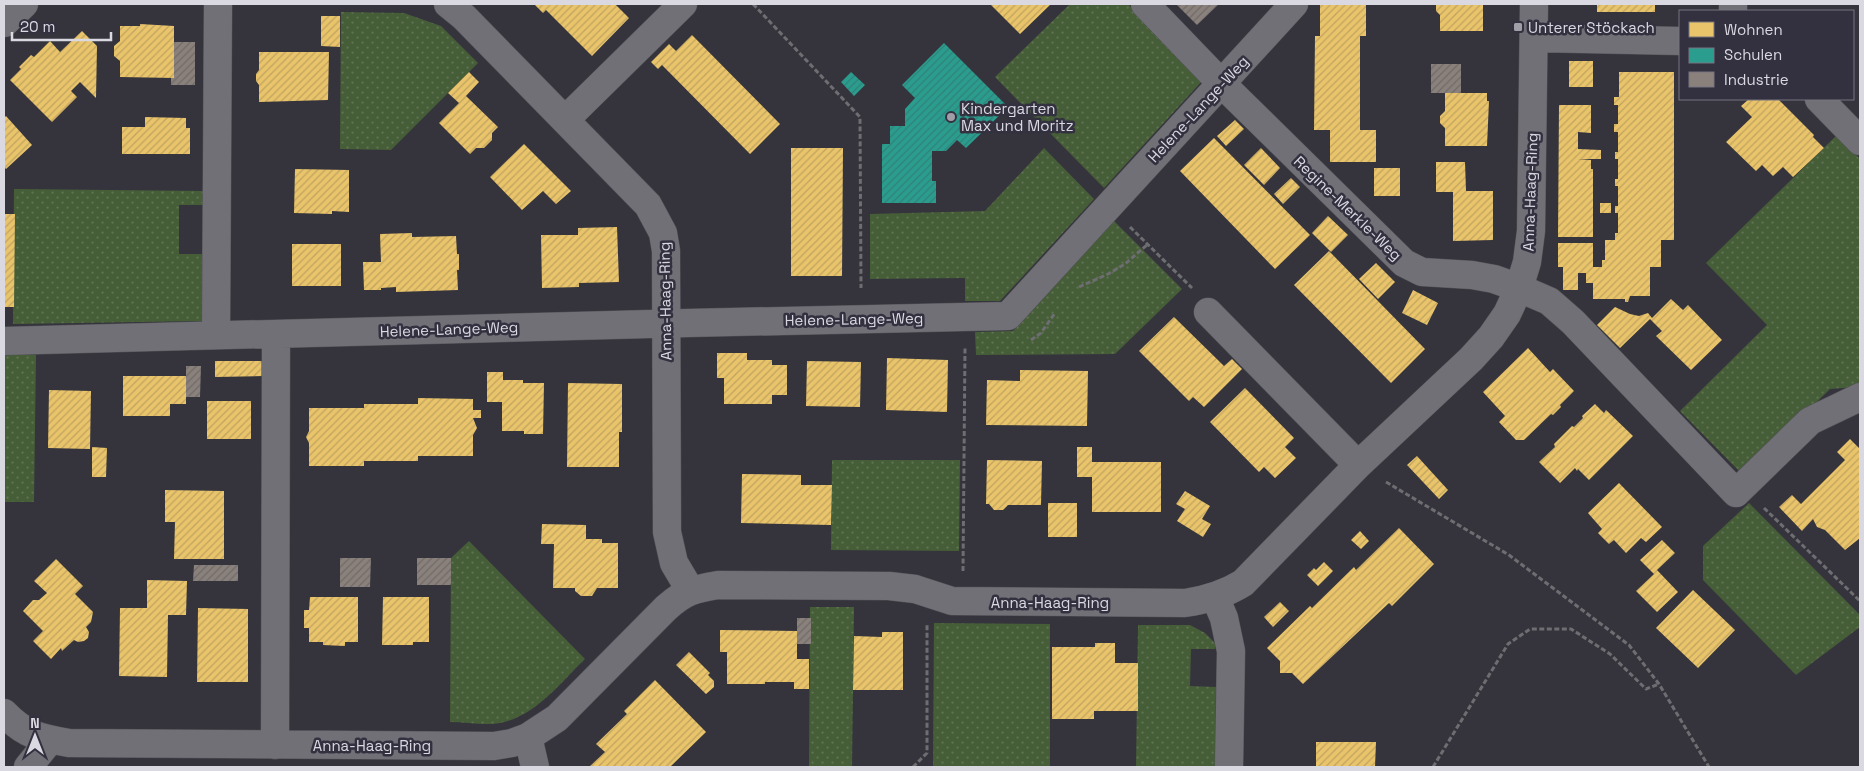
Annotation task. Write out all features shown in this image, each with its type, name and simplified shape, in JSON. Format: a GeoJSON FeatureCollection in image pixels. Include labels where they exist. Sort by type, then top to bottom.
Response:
{"type":"FeatureCollection","features":[{"type":"Feature","properties":{"kind":"street"},"geometry":{"type":"LineString","coordinates":[[4,23],[24,4]]}},
{"type":"Feature","properties":{"kind":"street"},"geometry":{"type":"LineString","coordinates":[[216,335],[218,4]]}},
{"type":"Feature","properties":{"kind":"street","name":"Anna-Haag-Ring"},"geometry":{"type":"LineString","coordinates":[[448,4],[648,205],[663,232],[666,250],[667,532],[674,563],[690,590]]}},
{"type":"Feature","properties":{"kind":"street"},"geometry":{"type":"LineString","coordinates":[[565,120],[683,4]]}},
{"type":"Feature","properties":{"kind":"street","name":"Regine-Merkle-Weg"},"geometry":{"type":"LineString","coordinates":[[1146,4],[1221,83],[1404,263],[1422,272],[1472,275],[1494,280],[1519,288],[1548,301],[1573,322],[1739,490]]}},
{"type":"Feature","properties":{"kind":"street","name":"Helene-Lange-Weg"},"geometry":{"type":"LineString","coordinates":[[4,341],[666,323],[1008,316],[1294,4]]}},
{"type":"Feature","properties":{"kind":"street","name":"Anna-Haag-Ring"},"geometry":{"type":"LineString","coordinates":[[4,713],[13,723],[29,734],[50,740],[87,744],[494,746],[512,743],[528,737],[557,718],[666,608],[678,597],[690,590],[718,585],[889,586],[915,589],[952,601],[963,602],[1185,603],[1215,597],[1229,591],[1243,583],[1358,464],[1484,344],[1507,314],[1519,288],[1527,262],[1531,232],[1534,4]]}},
{"type":"Feature","properties":{"kind":"street"},"geometry":{"type":"LineString","coordinates":[[1534,38],[1679,40]]}},
{"type":"Feature","properties":{"kind":"street"},"geometry":{"type":"LineString","coordinates":[[1820,100],[1860,141]]}},
{"type":"Feature","properties":{"kind":"street"},"geometry":{"type":"LineString","coordinates":[[1208,312],[1358,464]]}},
{"type":"Feature","properties":{"kind":"street"},"geometry":{"type":"LineString","coordinates":[[275,744],[276,334]]}},
{"type":"Feature","properties":{"kind":"street"},"geometry":{"type":"LineString","coordinates":[[1739,490],[1810,421],[1860,397]]}},
{"type":"Feature","properties":{"kind":"street"},"geometry":{"type":"LineString","coordinates":[[1215,597],[1224,618],[1231,651],[1229,767]]}},
{"type":"Feature","properties":{"kind":"street"},"geometry":{"type":"LineString","coordinates":[[528,737],[535,767]]}},
{"type":"Feature","properties":{"kind":"street"},"geometry":{"type":"LineString","coordinates":[[28,767],[50,740]]}},
{"type":"Feature","properties":{"kind":"path"},"geometry":{"type":"LineString","coordinates":[[752,4],[860,117],[861,319]]}},
{"type":"Feature","properties":{"kind":"path"},"geometry":{"type":"LineString","coordinates":[[1109,205],[1207,304],[1208,312]]}},
{"type":"Feature","properties":{"kind":"path"},"geometry":{"type":"LineString","coordinates":[[963,602],[965,317]]}},
{"type":"Feature","properties":{"kind":"path"},"geometry":{"type":"LineString","coordinates":[[1358,464],[1509,555],[1629,645],[1659,684],[1709,767]]}},
{"type":"Feature","properties":{"kind":"path"},"geometry":{"type":"LineString","coordinates":[[1739,490],[1860,601]]}},
{"type":"Feature","properties":{"kind":"path"},"geometry":{"type":"LineString","coordinates":[[912,767],[927,753],[927,593]]}},
{"type":"Feature","properties":{"kind":"path"},"geometry":{"type":"LineString","coordinates":[[1433,767],[1508,644],[1530,629],[1571,629],[1610,654],[1646,689],[1659,684]]}},
{"type":"Feature","properties":{"kind":"green space"},"geometry":{"type":"Polygon","coordinates":[[[1070,4],[1128,4],[1203,80],[1104,188],[995,77],[1070,4]]]}},
{"type":"Feature","properties":{"kind":"green space"},"geometry":{"type":"Polygon","coordinates":[[[341,12],[404,13],[441,26],[478,63],[391,150],[340,149],[341,12]]]}},
{"type":"Feature","properties":{"kind":"green space"},"geometry":{"type":"Polygon","coordinates":[[[1837,135],[1860,159],[1860,384],[1857,387],[1830,389],[1743,475],[1680,411],[1767,325],[1706,263],[1837,135]]]}},
{"type":"Feature","properties":{"kind":"green space"},"geometry":{"type":"Polygon","coordinates":[[[1044,148],[1094,199],[1000,301],[965,301],[965,278],[870,279],[870,214],[985,211],[1044,148]]]}},
{"type":"Feature","properties":{"kind":"green space"},"geometry":{"type":"Polygon","coordinates":[[[14,189],[204,191],[204,205],[179,205],[179,254],[203,254],[202,321],[13,324],[14,189]]]}},
{"type":"Feature","properties":{"kind":"green space"},"geometry":{"type":"Polygon","coordinates":[[[1114,221],[1182,289],[1115,354],[976,355],[975,332],[1013,331],[1114,221]]]}},
{"type":"Feature","properties":{"kind":"green space"},"geometry":{"type":"Polygon","coordinates":[[[4,355],[36,355],[34,502],[4,502],[4,355]]]}},
{"type":"Feature","properties":{"kind":"green space"},"geometry":{"type":"Polygon","coordinates":[[[832,460],[960,460],[959,551],[831,550],[832,460]]]}},
{"type":"Feature","properties":{"kind":"green space"},"geometry":{"type":"Polygon","coordinates":[[[1749,503],[1860,615],[1860,627],[1796,675],[1703,580],[1703,546],[1749,503]]]}},
{"type":"Feature","properties":{"kind":"green space"},"geometry":{"type":"Polygon","coordinates":[[[469,541],[585,659],[557,688],[536,706],[513,719],[494,724],[450,722],[451,558],[469,541]]]}},
{"type":"Feature","properties":{"kind":"green space"},"geometry":{"type":"Polygon","coordinates":[[[810,607],[854,607],[852,767],[809,767],[810,607]]]}},
{"type":"Feature","properties":{"kind":"green space"},"geometry":{"type":"Polygon","coordinates":[[[934,623],[1050,624],[1050,767],[933,767],[934,623]]]}},
{"type":"Feature","properties":{"kind":"green space"},"geometry":{"type":"Polygon","coordinates":[[[1138,625],[1190,625],[1205,633],[1216,644],[1215,649],[1191,649],[1190,686],[1216,687],[1215,767],[1136,767],[1138,625]]]}},
{"type":"Feature","properties":{"kind":"building: Wohnen"},"geometry":{"type":"Polygon","coordinates":[[[534,4],[615,4],[629,18],[592,56],[546,10],[543,13],[534,4]]]}},
{"type":"Feature","properties":{"kind":"building: Wohnen"},"geometry":{"type":"Polygon","coordinates":[[[990,4],[1051,4],[1020,34],[990,4]]]}},
{"type":"Feature","properties":{"kind":"building: Wohnen"},"geometry":{"type":"Polygon","coordinates":[[[1320,4],[1366,4],[1366,36],[1360,36],[1360,130],[1376,130],[1376,162],[1330,162],[1330,130],[1314,130],[1315,36],[1320,36],[1320,4]]]}},
{"type":"Feature","properties":{"kind":"building: Wohnen"},"geometry":{"type":"Polygon","coordinates":[[[1436,4],[1483,4],[1483,31],[1440,31],[1440,15],[1436,11],[1436,4]]]}},
{"type":"Feature","properties":{"kind":"building: Wohnen"},"geometry":{"type":"Polygon","coordinates":[[[1597,4],[1655,4],[1655,12],[1597,12],[1597,4]]]}},
{"type":"Feature","properties":{"kind":"building: Wohnen"},"geometry":{"type":"Polygon","coordinates":[[[321,16],[340,16],[340,47],[321,46],[321,16]]]}},
{"type":"Feature","properties":{"kind":"building: Wohnen"},"geometry":{"type":"Polygon","coordinates":[[[140,24],[174,26],[174,78],[120,77],[120,61],[114,56],[114,46],[120,41],[120,26],[140,26],[140,24]]]}},
{"type":"Feature","properties":{"kind":"building: Wohnen"},"geometry":{"type":"Polygon","coordinates":[[[82,31],[97,46],[96,98],[80,82],[71,91],[77,97],[52,122],[10,80],[31,55],[34,57],[50,41],[60,52],[82,31]]]}},
{"type":"Feature","properties":{"kind":"building: Wohnen"},"geometry":{"type":"Polygon","coordinates":[[[692,35],[780,124],[750,154],[662,65],[658,69],[651,62],[669,44],[676,51],[692,35]]]}},
{"type":"Feature","properties":{"kind":"building: Wohnen"},"geometry":{"type":"Polygon","coordinates":[[[259,52],[329,52],[328,100],[259,102],[259,85],[256,81],[256,74],[259,70],[259,52]]]}},
{"type":"Feature","properties":{"kind":"building: Wohnen"},"geometry":{"type":"Polygon","coordinates":[[[1569,61],[1593,61],[1593,87],[1569,87],[1569,61]]]}},
{"type":"Feature","properties":{"kind":"building: Wohnen"},"geometry":{"type":"Polygon","coordinates":[[[469,72],[479,82],[466,96],[498,127],[492,133],[492,140],[484,148],[476,148],[470,154],[439,123],[459,103],[448,93],[469,72]]]}},
{"type":"Feature","properties":{"kind":"building: Wohnen"},"geometry":{"type":"Polygon","coordinates":[[[1619,72],[1674,72],[1674,240],[1661,240],[1661,267],[1650,267],[1650,296],[1630,296],[1628,302],[1625,302],[1625,299],[1593,299],[1593,283],[1586,283],[1586,273],[1578,273],[1578,290],[1563,290],[1563,267],[1558,267],[1558,243],[1593,243],[1593,267],[1602,267],[1602,260],[1605,260],[1605,240],[1615,240],[1615,233],[1618,233],[1618,213],[1615,213],[1615,206],[1618,206],[1618,186],[1615,186],[1615,179],[1618,179],[1618,159],[1615,159],[1615,152],[1618,152],[1618,132],[1614,132],[1614,124],[1618,124],[1618,105],[1614,105],[1614,97],[1619,97],[1619,72]]]}},
{"type":"Feature","properties":{"kind":"building: Wohnen"},"geometry":{"type":"Polygon","coordinates":[[[1445,93],[1487,93],[1487,101],[1489,101],[1487,146],[1445,146],[1445,128],[1440,123],[1440,116],[1445,111],[1445,93]]]}},
{"type":"Feature","properties":{"kind":"building: Wohnen"},"geometry":{"type":"Polygon","coordinates":[[[1748,100],[1779,100],[1814,135],[1813,137],[1824,148],[1793,177],[1783,167],[1773,176],[1762,165],[1756,171],[1726,142],[1752,117],[1741,106],[1748,100]]]}},
{"type":"Feature","properties":{"kind":"building: Wohnen"},"geometry":{"type":"Polygon","coordinates":[[[1559,105],[1591,105],[1591,133],[1578,132],[1578,149],[1601,150],[1601,159],[1578,159],[1591,160],[1591,169],[1593,169],[1593,237],[1558,237],[1559,105]]]}},
{"type":"Feature","properties":{"kind":"building: Wohnen"},"geometry":{"type":"Polygon","coordinates":[[[6,116],[32,145],[6,169],[4,167],[4,118],[6,116]]]}},
{"type":"Feature","properties":{"kind":"building: Wohnen"},"geometry":{"type":"Polygon","coordinates":[[[145,117],[186,118],[186,128],[190,128],[190,154],[122,154],[122,127],[145,127],[145,117]]]}},
{"type":"Feature","properties":{"kind":"building: Wohnen"},"geometry":{"type":"Polygon","coordinates":[[[1235,120],[1244,129],[1226,146],[1217,136],[1235,120]]]}},
{"type":"Feature","properties":{"kind":"building: Wohnen"},"geometry":{"type":"Polygon","coordinates":[[[1214,138],[1310,235],[1275,269],[1180,171],[1214,138]]]}},
{"type":"Feature","properties":{"kind":"building: Wohnen"},"geometry":{"type":"Polygon","coordinates":[[[524,144],[571,191],[556,204],[543,191],[522,210],[490,177],[524,144]]]}},
{"type":"Feature","properties":{"kind":"building: Wohnen"},"geometry":{"type":"Polygon","coordinates":[[[791,148],[843,148],[842,276],[791,276],[791,148]]]}},
{"type":"Feature","properties":{"kind":"building: Wohnen"},"geometry":{"type":"Polygon","coordinates":[[[1261,148],[1280,168],[1264,185],[1244,165],[1261,148]]]}},
{"type":"Feature","properties":{"kind":"building: Wohnen"},"geometry":{"type":"Polygon","coordinates":[[[1436,162],[1465,162],[1466,191],[1493,191],[1493,240],[1453,241],[1453,192],[1436,192],[1436,162]]]}},
{"type":"Feature","properties":{"kind":"building: Wohnen"},"geometry":{"type":"Polygon","coordinates":[[[1374,168],[1400,168],[1400,196],[1374,196],[1374,168]]]}},
{"type":"Feature","properties":{"kind":"building: Wohnen"},"geometry":{"type":"Polygon","coordinates":[[[295,169],[349,170],[349,212],[332,211],[332,214],[294,213],[295,169]]]}},
{"type":"Feature","properties":{"kind":"building: Wohnen"},"geometry":{"type":"Polygon","coordinates":[[[1291,178],[1300,187],[1283,204],[1274,194],[1291,178]]]}},
{"type":"Feature","properties":{"kind":"building: Wohnen"},"geometry":{"type":"Polygon","coordinates":[[[1600,203],[1611,203],[1611,213],[1600,213],[1600,203]]]}},
{"type":"Feature","properties":{"kind":"building: Wohnen"},"geometry":{"type":"Polygon","coordinates":[[[4,214],[15,214],[14,307],[4,307],[4,214]]]}},
{"type":"Feature","properties":{"kind":"building: Wohnen"},"geometry":{"type":"Polygon","coordinates":[[[1328,216],[1348,235],[1331,252],[1312,233],[1328,216]]]}},
{"type":"Feature","properties":{"kind":"building: Wohnen"},"geometry":{"type":"Polygon","coordinates":[[[617,227],[619,282],[579,283],[579,287],[542,288],[541,235],[578,235],[578,228],[617,227]]]}},
{"type":"Feature","properties":{"kind":"building: Wohnen"},"geometry":{"type":"Polygon","coordinates":[[[412,233],[412,237],[456,236],[457,254],[459,254],[459,270],[457,270],[458,290],[396,292],[396,287],[381,288],[381,290],[364,290],[363,262],[381,262],[380,234],[412,233]]]}},
{"type":"Feature","properties":{"kind":"building: Wohnen"},"geometry":{"type":"Polygon","coordinates":[[[292,244],[341,244],[341,286],[292,286],[292,244]]]}},
{"type":"Feature","properties":{"kind":"building: Wohnen"},"geometry":{"type":"Polygon","coordinates":[[[1329,251],[1425,349],[1391,383],[1294,285],[1329,251]]]}},
{"type":"Feature","properties":{"kind":"building: Wohnen"},"geometry":{"type":"Polygon","coordinates":[[[1376,263],[1395,282],[1378,299],[1359,279],[1376,263]]]}},
{"type":"Feature","properties":{"kind":"building: Wohnen"},"geometry":{"type":"Polygon","coordinates":[[[1413,290],[1438,303],[1427,325],[1402,313],[1413,290]]]}},
{"type":"Feature","properties":{"kind":"building: Wohnen"},"geometry":{"type":"Polygon","coordinates":[[[1671,299],[1683,310],[1688,305],[1722,340],[1691,370],[1656,336],[1662,331],[1650,319],[1620,348],[1597,325],[1615,307],[1639,316],[1648,313],[1652,318],[1671,299]]]}},
{"type":"Feature","properties":{"kind":"building: Wohnen"},"geometry":{"type":"Polygon","coordinates":[[[1174,317],[1224,366],[1232,359],[1242,369],[1204,407],[1193,397],[1189,401],[1139,351],[1174,317]]]}},
{"type":"Feature","properties":{"kind":"building: Wohnen"},"geometry":{"type":"Polygon","coordinates":[[[1528,348],[1550,372],[1553,369],[1574,391],[1553,415],[1551,414],[1524,440],[1516,440],[1499,422],[1505,416],[1483,392],[1528,348]]]}},
{"type":"Feature","properties":{"kind":"building: Wohnen"},"geometry":{"type":"Polygon","coordinates":[[[717,353],[747,353],[747,360],[772,360],[772,365],[787,365],[787,395],[772,395],[772,404],[724,404],[724,378],[717,378],[717,353]]]}},
{"type":"Feature","properties":{"kind":"building: Wohnen"},"geometry":{"type":"Polygon","coordinates":[[[887,358],[948,360],[947,412],[886,410],[887,358]]]}},
{"type":"Feature","properties":{"kind":"building: Wohnen"},"geometry":{"type":"Polygon","coordinates":[[[215,361],[263,361],[263,376],[215,377],[215,361]]]}},
{"type":"Feature","properties":{"kind":"building: Wohnen"},"geometry":{"type":"Polygon","coordinates":[[[807,361],[861,362],[860,407],[806,406],[807,361]]]}},
{"type":"Feature","properties":{"kind":"building: Wohnen"},"geometry":{"type":"Polygon","coordinates":[[[1020,370],[1088,371],[1087,426],[986,425],[987,380],[1020,381],[1020,370]]]}},
{"type":"Feature","properties":{"kind":"building: Wohnen"},"geometry":{"type":"Polygon","coordinates":[[[487,372],[503,372],[503,380],[523,380],[523,383],[544,383],[543,434],[524,434],[524,431],[502,431],[502,402],[487,402],[487,372]]]}},
{"type":"Feature","properties":{"kind":"building: Wohnen"},"geometry":{"type":"Polygon","coordinates":[[[123,376],[186,376],[186,404],[170,404],[170,416],[123,416],[123,376]]]}},
{"type":"Feature","properties":{"kind":"building: Wohnen"},"geometry":{"type":"Polygon","coordinates":[[[568,383],[622,384],[622,432],[619,432],[619,467],[567,467],[568,383]]]}},
{"type":"Feature","properties":{"kind":"building: Wohnen"},"geometry":{"type":"Polygon","coordinates":[[[1245,388],[1294,438],[1285,447],[1296,458],[1275,478],[1264,467],[1259,472],[1210,422],[1245,388]]]}},
{"type":"Feature","properties":{"kind":"building: Wohnen"},"geometry":{"type":"Polygon","coordinates":[[[49,390],[91,391],[90,449],[48,448],[49,390]]]}},
{"type":"Feature","properties":{"kind":"building: Wohnen"},"geometry":{"type":"Polygon","coordinates":[[[418,398],[473,399],[473,410],[481,410],[481,418],[473,418],[477,428],[473,435],[473,456],[418,456],[418,461],[364,461],[364,466],[309,466],[309,443],[306,437],[309,431],[309,408],[364,408],[364,404],[418,404],[418,398]]]}},
{"type":"Feature","properties":{"kind":"building: Wohnen"},"geometry":{"type":"Polygon","coordinates":[[[207,401],[251,401],[251,439],[207,439],[207,401]]]}},
{"type":"Feature","properties":{"kind":"building: Wohnen"},"geometry":{"type":"Polygon","coordinates":[[[1595,404],[1604,413],[1606,410],[1633,436],[1589,480],[1575,468],[1560,483],[1539,462],[1555,447],[1554,444],[1572,426],[1574,427],[1583,418],[1582,416],[1595,404]]]}},
{"type":"Feature","properties":{"kind":"building: Wohnen"},"geometry":{"type":"Polygon","coordinates":[[[1850,439],[1860,449],[1860,538],[1845,550],[1825,530],[1817,527],[1813,519],[1802,531],[1779,507],[1792,495],[1801,504],[1845,460],[1837,452],[1850,439]]]}},
{"type":"Feature","properties":{"kind":"building: Wohnen"},"geometry":{"type":"Polygon","coordinates":[[[92,447],[107,448],[106,477],[92,477],[92,447]]]}},
{"type":"Feature","properties":{"kind":"building: Wohnen"},"geometry":{"type":"Polygon","coordinates":[[[1077,447],[1092,447],[1092,462],[1161,462],[1161,512],[1092,512],[1092,477],[1077,477],[1077,447]]]}},
{"type":"Feature","properties":{"kind":"building: Wohnen"},"geometry":{"type":"Polygon","coordinates":[[[1417,456],[1448,490],[1439,499],[1407,465],[1417,456]]]}},
{"type":"Feature","properties":{"kind":"building: Wohnen"},"geometry":{"type":"Polygon","coordinates":[[[987,460],[1042,461],[1041,505],[1008,505],[1003,510],[994,510],[989,504],[986,504],[987,460]]]}},
{"type":"Feature","properties":{"kind":"building: Wohnen"},"geometry":{"type":"Polygon","coordinates":[[[742,474],[801,475],[801,485],[832,485],[831,525],[741,523],[742,474]]]}},
{"type":"Feature","properties":{"kind":"building: Wohnen"},"geometry":{"type":"Polygon","coordinates":[[[1619,483],[1662,527],[1646,542],[1641,538],[1626,553],[1614,540],[1609,544],[1598,533],[1602,529],[1588,513],[1619,483]]]}},
{"type":"Feature","properties":{"kind":"building: Wohnen"},"geometry":{"type":"Polygon","coordinates":[[[165,490],[224,491],[224,559],[174,559],[175,522],[165,522],[165,490]]]}},
{"type":"Feature","properties":{"kind":"building: Wohnen"},"geometry":{"type":"Polygon","coordinates":[[[1185,491],[1210,506],[1202,519],[1211,524],[1203,537],[1177,521],[1185,509],[1176,504],[1185,491]]]}},
{"type":"Feature","properties":{"kind":"building: Wohnen"},"geometry":{"type":"Polygon","coordinates":[[[1048,503],[1077,503],[1077,537],[1048,537],[1048,503]]]}},
{"type":"Feature","properties":{"kind":"building: Wohnen"},"geometry":{"type":"Polygon","coordinates":[[[542,524],[586,525],[586,539],[602,539],[602,543],[618,543],[618,588],[597,588],[592,596],[581,596],[575,591],[575,588],[553,588],[554,544],[541,544],[542,524]]]}},
{"type":"Feature","properties":{"kind":"building: Wohnen"},"geometry":{"type":"Polygon","coordinates":[[[1399,528],[1434,564],[1392,606],[1389,603],[1303,684],[1292,673],[1280,673],[1280,661],[1267,648],[1354,567],[1356,570],[1399,528]]]}},
{"type":"Feature","properties":{"kind":"building: Wohnen"},"geometry":{"type":"Polygon","coordinates":[[[1360,531],[1369,541],[1361,549],[1351,540],[1360,531]]]}},
{"type":"Feature","properties":{"kind":"building: Wohnen"},"geometry":{"type":"Polygon","coordinates":[[[1662,540],[1675,553],[1657,570],[1678,592],[1657,612],[1636,591],[1654,574],[1640,560],[1662,540]]]}},
{"type":"Feature","properties":{"kind":"building: Wohnen"},"geometry":{"type":"Polygon","coordinates":[[[56,559],[83,586],[75,594],[93,612],[91,622],[86,627],[89,632],[88,638],[78,642],[74,640],[62,651],[61,648],[51,659],[33,641],[43,631],[23,611],[33,600],[39,600],[47,593],[34,581],[56,559]]]}},
{"type":"Feature","properties":{"kind":"building: Wohnen"},"geometry":{"type":"Polygon","coordinates":[[[1324,562],[1333,571],[1318,586],[1307,575],[1324,562]]]}},
{"type":"Feature","properties":{"kind":"building: Wohnen"},"geometry":{"type":"Polygon","coordinates":[[[147,580],[187,581],[186,615],[168,615],[167,677],[119,676],[120,608],[147,608],[147,580]]]}},
{"type":"Feature","properties":{"kind":"building: Wohnen"},"geometry":{"type":"Polygon","coordinates":[[[1693,590],[1735,630],[1698,668],[1656,628],[1693,590]]]}},
{"type":"Feature","properties":{"kind":"building: Wohnen"},"geometry":{"type":"Polygon","coordinates":[[[310,597],[358,597],[358,642],[345,642],[345,646],[323,645],[323,642],[309,642],[309,628],[304,628],[304,610],[309,610],[310,597]]]}},
{"type":"Feature","properties":{"kind":"building: Wohnen"},"geometry":{"type":"Polygon","coordinates":[[[383,597],[429,597],[429,642],[413,642],[413,645],[382,645],[383,597]]]}},
{"type":"Feature","properties":{"kind":"building: Wohnen"},"geometry":{"type":"Polygon","coordinates":[[[1280,602],[1289,611],[1273,627],[1264,617],[1280,602]]]}},
{"type":"Feature","properties":{"kind":"building: Wohnen"},"geometry":{"type":"Polygon","coordinates":[[[198,608],[248,609],[248,682],[197,682],[198,608]]]}},
{"type":"Feature","properties":{"kind":"building: Wohnen"},"geometry":{"type":"Polygon","coordinates":[[[720,630],[797,631],[797,659],[809,659],[809,689],[794,689],[794,682],[727,684],[727,652],[720,652],[720,630]]]}},
{"type":"Feature","properties":{"kind":"building: Wohnen"},"geometry":{"type":"Polygon","coordinates":[[[882,632],[903,632],[903,690],[853,690],[854,636],[882,637],[882,632]]]}},
{"type":"Feature","properties":{"kind":"building: Wohnen"},"geometry":{"type":"Polygon","coordinates":[[[1095,643],[1115,643],[1115,663],[1138,663],[1138,711],[1094,711],[1094,719],[1052,719],[1052,647],[1095,647],[1095,643]]]}},
{"type":"Feature","properties":{"kind":"building: Wohnen"},"geometry":{"type":"Polygon","coordinates":[[[689,652],[710,673],[708,675],[714,681],[714,687],[706,694],[676,665],[689,652]]]}},
{"type":"Feature","properties":{"kind":"building: Wohnen"},"geometry":{"type":"Polygon","coordinates":[[[655,680],[706,732],[670,767],[589,767],[605,752],[596,744],[627,714],[624,711],[655,680]]]}},
{"type":"Feature","properties":{"kind":"building: Wohnen"},"geometry":{"type":"Polygon","coordinates":[[[1316,742],[1376,742],[1375,767],[1316,767],[1316,742]]]}},
{"type":"Feature","properties":{"kind":"building: Schulen","name":"Kindergarten Max und Moritz"},"geometry":{"type":"Polygon","coordinates":[[[944,43],[1008,107],[966,148],[957,140],[946,151],[932,151],[932,181],[936,181],[936,203],[882,203],[882,144],[890,144],[890,126],[905,126],[905,109],[915,98],[902,85],[944,43]]]}},
{"type":"Feature","properties":{"kind":"building: Schulen"},"geometry":{"type":"Polygon","coordinates":[[[851,72],[865,85],[854,96],[841,82],[851,72]]]}},
{"type":"Feature","properties":{"kind":"building: Industrie"},"geometry":{"type":"Polygon","coordinates":[[[1176,4],[1219,4],[1197,25],[1176,4]]]}},
{"type":"Feature","properties":{"kind":"building: Industrie"},"geometry":{"type":"Polygon","coordinates":[[[174,42],[195,42],[195,85],[171,85],[171,78],[174,78],[174,42]]]}},
{"type":"Feature","properties":{"kind":"building: Industrie"},"geometry":{"type":"Polygon","coordinates":[[[1431,64],[1461,64],[1461,93],[1431,93],[1431,64]]]}},
{"type":"Feature","properties":{"kind":"building: Industrie"},"geometry":{"type":"Polygon","coordinates":[[[186,366],[201,366],[200,397],[186,397],[186,366]]]}},
{"type":"Feature","properties":{"kind":"building: Industrie"},"geometry":{"type":"Polygon","coordinates":[[[340,558],[371,558],[370,587],[340,587],[340,558]]]}},
{"type":"Feature","properties":{"kind":"building: Industrie"},"geometry":{"type":"Polygon","coordinates":[[[417,558],[451,558],[451,585],[417,585],[417,558]]]}},
{"type":"Feature","properties":{"kind":"building: Industrie"},"geometry":{"type":"Polygon","coordinates":[[[194,565],[238,565],[238,581],[193,581],[194,565]]]}},
{"type":"Feature","properties":{"kind":"building: Industrie"},"geometry":{"type":"Polygon","coordinates":[[[797,618],[811,618],[811,644],[797,644],[797,618]]]}},
{"type":"Feature","properties":{"kind":"place","name":"Unterer Stöckach"},"geometry":{"type":"Point","coordinates":[1518,27]}},
{"type":"Feature","properties":{"kind":"place","name":"Kindergarten Max und Moritz"},"geometry":{"type":"Point","coordinates":[951,117]}}]}
